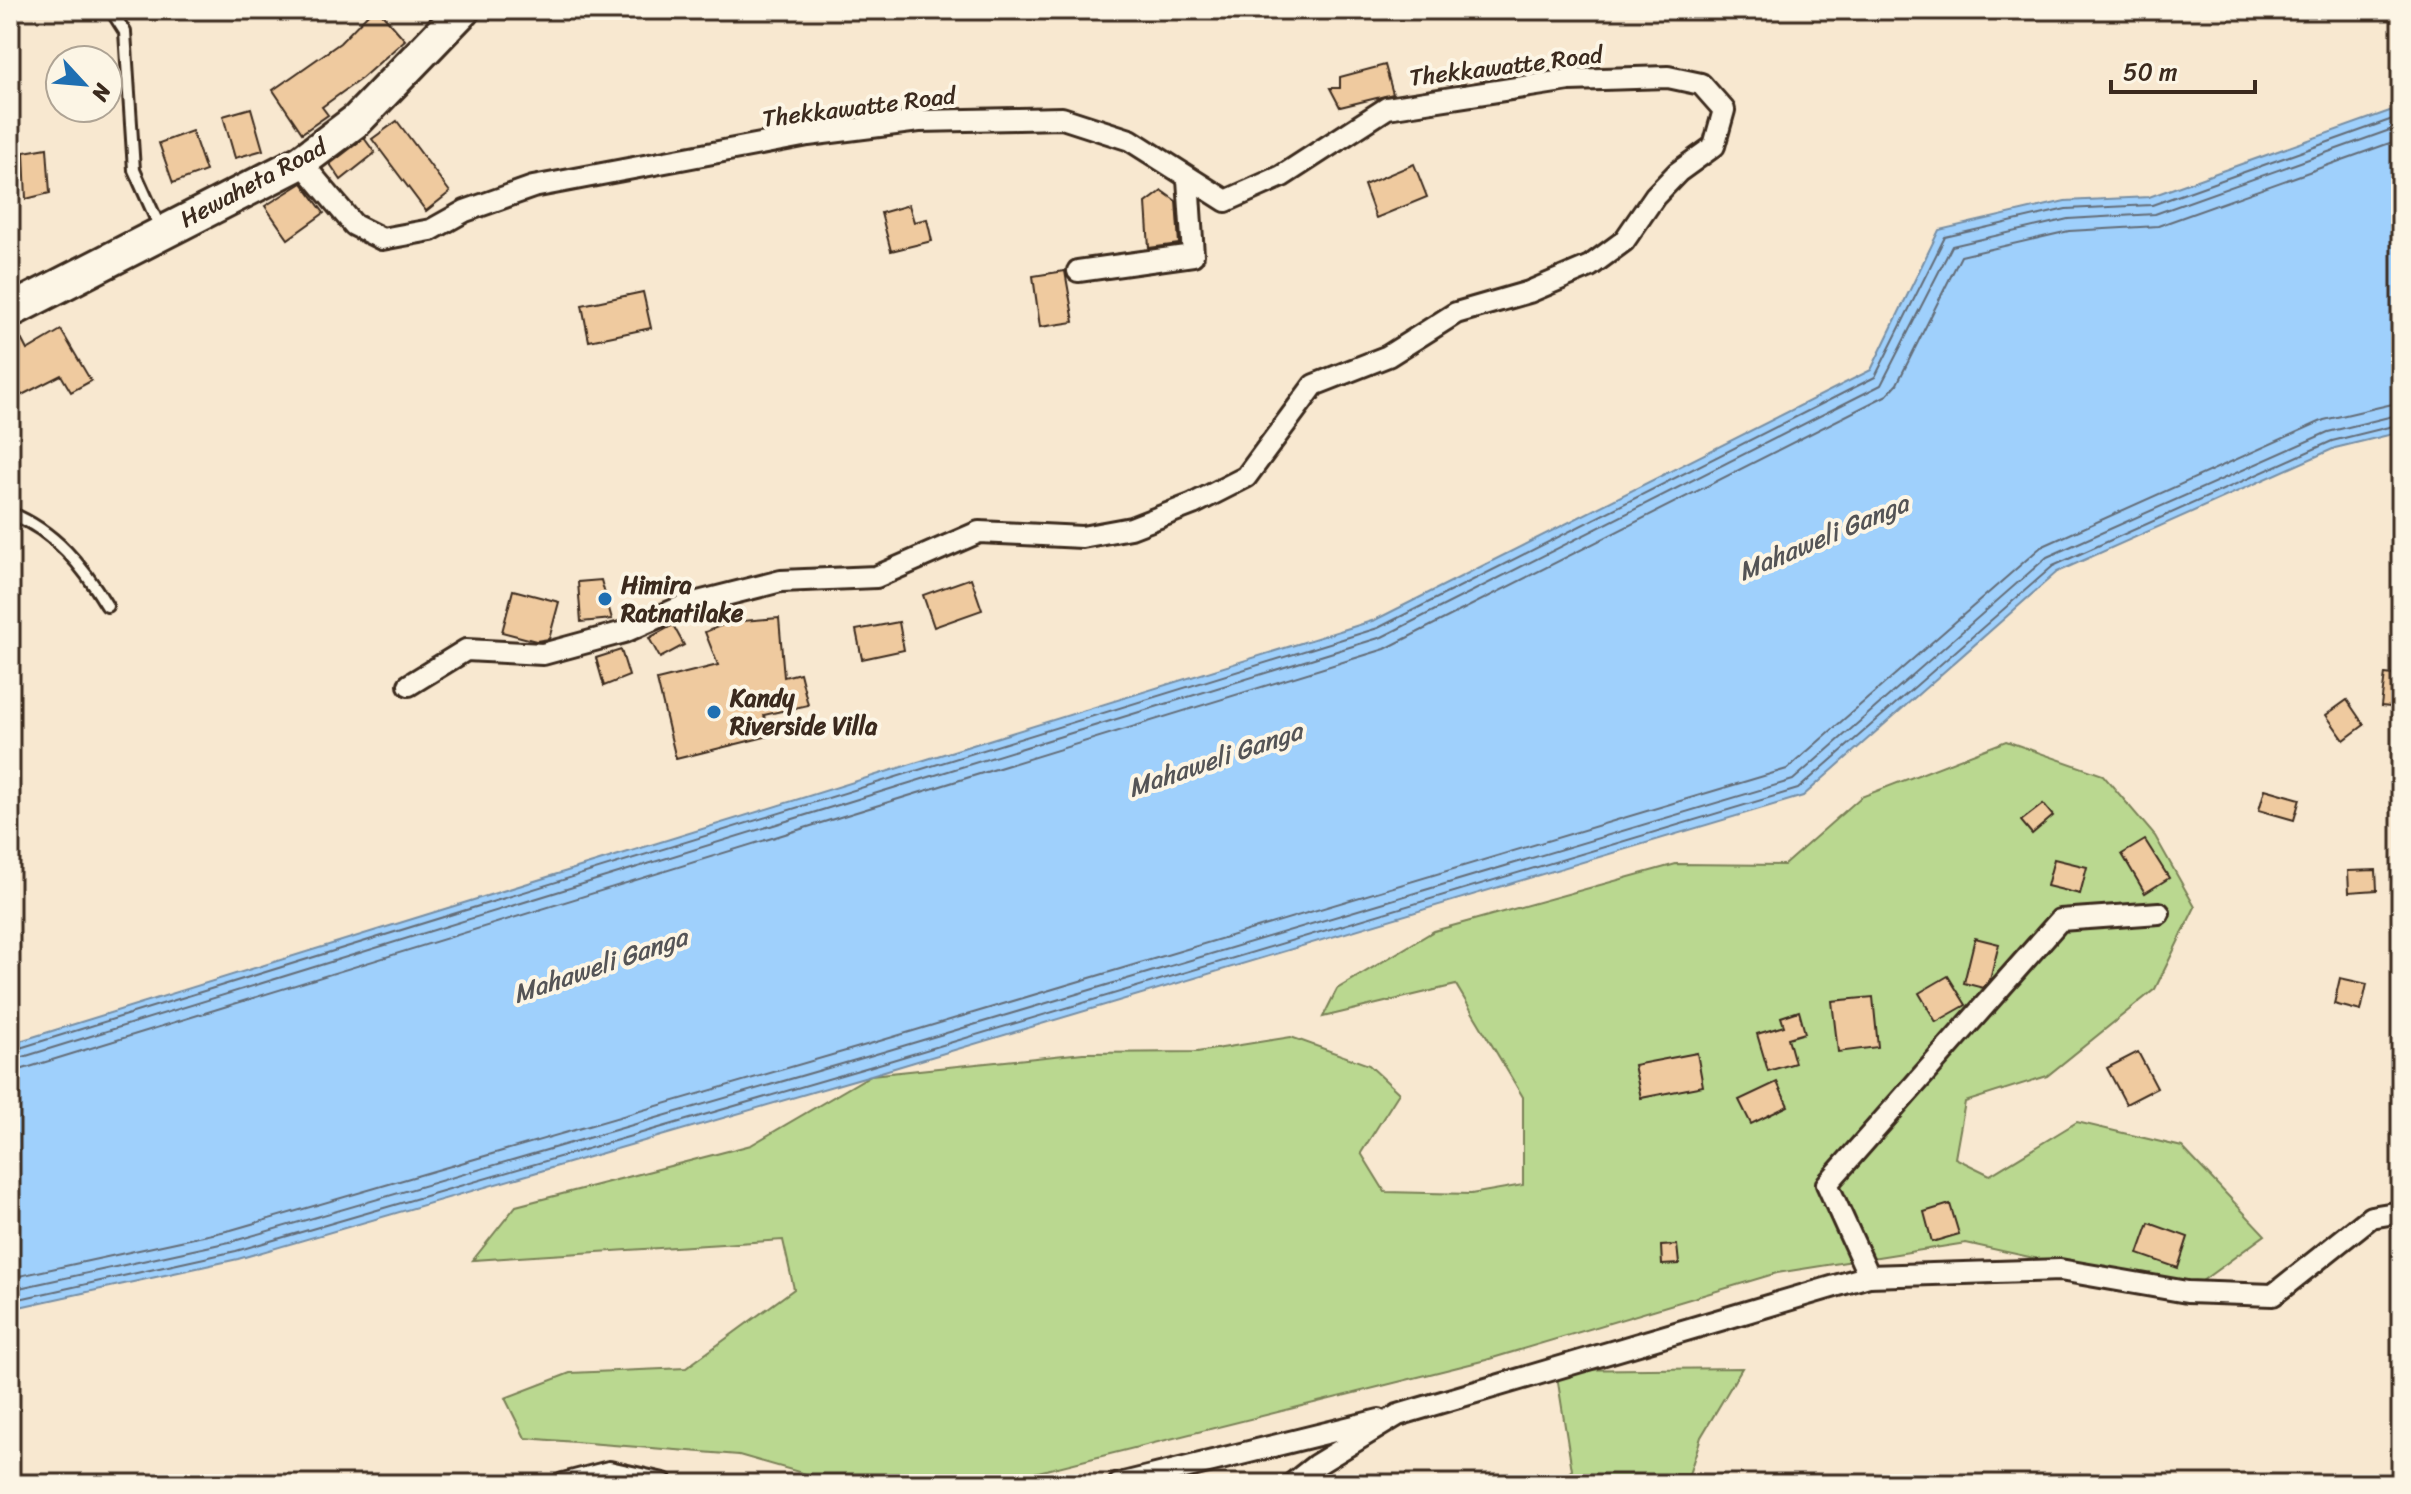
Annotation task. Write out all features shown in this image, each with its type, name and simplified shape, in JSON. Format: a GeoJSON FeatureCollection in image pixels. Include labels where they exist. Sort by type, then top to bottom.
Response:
{"type":"FeatureCollection","features":[{"type":"Feature","properties":{"kind":"highway","name":"Hewaheta Road"},"geometry":{"type":"LineString","coordinates":[[10,311],[301,162],[357,120],[463,10]]}},
{"type":"Feature","properties":{"kind":"street","name":"Thekkawatte Road"},"geometry":{"type":"LineString","coordinates":[[301,162],[354,225],[382,239],[431,230],[465,211],[533,187],[808,135],[919,121],[1062,118],[1130,140],[1226,201],[1282,176],[1387,108],[1569,80],[1668,77],[1701,84],[1724,110],[1714,146],[1663,188],[1624,241],[1590,266],[1529,292],[1456,313],[1388,356],[1314,385],[1246,477],[1193,504],[1131,528],[1082,537],[979,532],[876,577],[781,581],[686,605],[624,632],[543,654],[466,650],[409,685]]}},
{"type":"Feature","properties":{"kind":"street"},"geometry":{"type":"LineString","coordinates":[[1078,271],[1193,255],[1188,179]]}},
{"type":"Feature","properties":{"kind":"street"},"geometry":{"type":"LineString","coordinates":[[1869,1276],[1827,1184],[2060,920],[2159,913]]}},
{"type":"Feature","properties":{"kind":"street"},"geometry":{"type":"LineString","coordinates":[[1119,1484],[1398,1415],[1869,1276],[2060,1270],[2187,1292],[2273,1295],[2371,1217],[2401,1212]]}},
{"type":"Feature","properties":{"kind":"street"},"geometry":{"type":"LineString","coordinates":[[1292,1484],[1316,1465],[1398,1415]]}},
{"type":"Feature","properties":{"kind":"street"},"geometry":{"type":"LineString","coordinates":[[563,1484],[609,1472],[663,1484]]}},
{"type":"Feature","properties":{"kind":"lane"},"geometry":{"type":"LineString","coordinates":[[111,10],[125,32],[134,170],[162,232]]}},
{"type":"Feature","properties":{"kind":"lane"},"geometry":{"type":"LineString","coordinates":[[10,513],[42,529],[62,545],[93,582],[107,606]]}},
{"type":"Feature","properties":{"kind":"green space"},"geometry":{"type":"Polygon","coordinates":[[[2006,741],[2103,775],[2155,836],[2195,907],[2155,989],[2047,1076],[1965,1102],[1955,1158],[1990,1175],[2077,1122],[2182,1147],[2265,1235],[2187,1292],[1966,1243],[1777,1273],[1486,1360],[990,1484],[841,1484],[739,1455],[525,1438],[505,1398],[570,1373],[686,1368],[794,1289],[783,1240],[473,1260],[516,1206],[751,1145],[871,1075],[1083,1053],[1197,1052],[1291,1037],[1369,1065],[1399,1093],[1361,1153],[1385,1192],[1471,1194],[1523,1185],[1523,1097],[1456,985],[1323,1017],[1337,989],[1434,931],[1676,864],[1784,865],[1861,797],[2006,741]]]}},
{"type":"Feature","properties":{"kind":"green space"},"geometry":{"type":"Polygon","coordinates":[[[1742,1368],[1701,1437],[1686,1484],[1556,1484],[1572,1470],[1556,1370],[1742,1368]]]}},
{"type":"Feature","properties":{"kind":"water","name":"Mahaweli Ganga"},"geometry":{"type":"Polygon","coordinates":[[[2401,107],[2401,432],[2335,448],[2057,572],[1803,796],[871,1075],[238,1259],[10,1309],[10,1044],[1375,620],[1871,370],[1939,230],[2065,201],[2149,197],[2401,107]]]}},
{"type":"Feature","properties":{"kind":"building"},"geometry":{"type":"Polygon","coordinates":[[[372,10],[379,10],[405,40],[362,78],[322,107],[328,115],[302,133],[273,90],[340,43],[372,10]]]}},
{"type":"Feature","properties":{"kind":"building"},"geometry":{"type":"Polygon","coordinates":[[[1385,65],[1393,94],[1340,107],[1330,88],[1340,88],[1340,77],[1385,65]]]}},
{"type":"Feature","properties":{"kind":"building"},"geometry":{"type":"Polygon","coordinates":[[[251,108],[263,150],[235,158],[223,116],[251,108]]]}},
{"type":"Feature","properties":{"kind":"building"},"geometry":{"type":"Polygon","coordinates":[[[397,121],[450,192],[426,211],[372,139],[397,121]]]}},
{"type":"Feature","properties":{"kind":"building"},"geometry":{"type":"Polygon","coordinates":[[[192,131],[206,171],[173,183],[159,143],[192,131]]]}},
{"type":"Feature","properties":{"kind":"building"},"geometry":{"type":"Polygon","coordinates":[[[364,138],[375,153],[341,180],[330,164],[364,138]]]}},
{"type":"Feature","properties":{"kind":"building"},"geometry":{"type":"Polygon","coordinates":[[[47,148],[50,193],[26,199],[24,152],[47,148]]]}},
{"type":"Feature","properties":{"kind":"building"},"geometry":{"type":"Polygon","coordinates":[[[1414,164],[1427,197],[1376,218],[1364,185],[1414,164]]]}},
{"type":"Feature","properties":{"kind":"building"},"geometry":{"type":"Polygon","coordinates":[[[302,183],[324,213],[288,239],[265,206],[302,183]]]}},
{"type":"Feature","properties":{"kind":"building"},"geometry":{"type":"Polygon","coordinates":[[[1162,191],[1176,201],[1179,244],[1149,248],[1146,203],[1162,191]]]}},
{"type":"Feature","properties":{"kind":"building"},"geometry":{"type":"Polygon","coordinates":[[[909,205],[914,222],[927,219],[932,241],[891,251],[881,213],[909,205]]]}},
{"type":"Feature","properties":{"kind":"building"},"geometry":{"type":"Polygon","coordinates":[[[1065,271],[1074,322],[1040,327],[1033,276],[1065,271]]]}},
{"type":"Feature","properties":{"kind":"building"},"geometry":{"type":"Polygon","coordinates":[[[643,292],[651,328],[589,341],[582,305],[643,292]]]}},
{"type":"Feature","properties":{"kind":"building"},"geometry":{"type":"Polygon","coordinates":[[[16,329],[27,350],[61,330],[91,381],[71,392],[61,375],[10,401],[10,330],[16,329]]]}},
{"type":"Feature","properties":{"kind":"building"},"geometry":{"type":"Polygon","coordinates":[[[971,578],[982,610],[934,627],[923,595],[971,578]]]}},
{"type":"Feature","properties":{"kind":"building"},"geometry":{"type":"Polygon","coordinates":[[[601,580],[612,619],[581,622],[578,582],[601,580]]]}},
{"type":"Feature","properties":{"kind":"building"},"geometry":{"type":"Polygon","coordinates":[[[513,590],[559,602],[549,639],[536,641],[502,632],[513,590]]]}},
{"type":"Feature","properties":{"kind":"building"},"geometry":{"type":"Polygon","coordinates":[[[779,618],[784,677],[800,673],[808,705],[764,715],[769,736],[676,759],[657,680],[718,665],[705,632],[730,622],[779,618]]]}},
{"type":"Feature","properties":{"kind":"building"},"geometry":{"type":"Polygon","coordinates":[[[899,622],[904,650],[862,659],[856,630],[899,622]]]}},
{"type":"Feature","properties":{"kind":"building"},"geometry":{"type":"Polygon","coordinates":[[[673,625],[684,645],[660,658],[649,638],[673,625]]]}},
{"type":"Feature","properties":{"kind":"building"},"geometry":{"type":"Polygon","coordinates":[[[621,650],[629,676],[604,686],[596,658],[621,650]]]}},
{"type":"Feature","properties":{"kind":"building"},"geometry":{"type":"Polygon","coordinates":[[[2385,674],[2401,676],[2401,708],[2381,706],[2385,674]]]}},
{"type":"Feature","properties":{"kind":"building"},"geometry":{"type":"Polygon","coordinates":[[[2347,700],[2364,725],[2344,740],[2326,715],[2347,700]]]}},
{"type":"Feature","properties":{"kind":"building"},"geometry":{"type":"Polygon","coordinates":[[[2265,789],[2300,799],[2294,820],[2259,810],[2265,789]]]}},
{"type":"Feature","properties":{"kind":"building"},"geometry":{"type":"Polygon","coordinates":[[[2043,804],[2053,816],[2032,834],[2021,821],[2043,804]]]}},
{"type":"Feature","properties":{"kind":"building"},"geometry":{"type":"Polygon","coordinates":[[[2145,840],[2169,878],[2145,893],[2122,854],[2145,840]]]}},
{"type":"Feature","properties":{"kind":"building"},"geometry":{"type":"Polygon","coordinates":[[[2054,859],[2087,867],[2080,894],[2047,886],[2054,859]]]}},
{"type":"Feature","properties":{"kind":"building"},"geometry":{"type":"Polygon","coordinates":[[[2376,870],[2377,890],[2349,892],[2348,871],[2376,870]]]}},
{"type":"Feature","properties":{"kind":"building"},"geometry":{"type":"Polygon","coordinates":[[[1975,938],[1999,944],[1990,980],[1983,988],[1964,983],[1975,938]]]}},
{"type":"Feature","properties":{"kind":"building"},"geometry":{"type":"Polygon","coordinates":[[[1948,976],[1966,1005],[1936,1022],[1919,993],[1948,976]]]}},
{"type":"Feature","properties":{"kind":"building"},"geometry":{"type":"Polygon","coordinates":[[[2340,978],[2367,984],[2361,1011],[2334,1004],[2340,978]]]}},
{"type":"Feature","properties":{"kind":"building"},"geometry":{"type":"Polygon","coordinates":[[[1873,997],[1878,1047],[1838,1052],[1832,1001],[1873,997]]]}},
{"type":"Feature","properties":{"kind":"building"},"geometry":{"type":"Polygon","coordinates":[[[1799,1011],[1805,1033],[1788,1038],[1795,1063],[1768,1071],[1757,1034],[1784,1026],[1781,1017],[1799,1011]]]}},
{"type":"Feature","properties":{"kind":"building"},"geometry":{"type":"Polygon","coordinates":[[[2138,1052],[2157,1088],[2126,1104],[2107,1068],[2138,1052]]]}},
{"type":"Feature","properties":{"kind":"building"},"geometry":{"type":"Polygon","coordinates":[[[1697,1053],[1703,1086],[1641,1098],[1634,1065],[1697,1053]]]}},
{"type":"Feature","properties":{"kind":"building"},"geometry":{"type":"Polygon","coordinates":[[[1777,1082],[1788,1106],[1751,1124],[1739,1100],[1777,1082]]]}},
{"type":"Feature","properties":{"kind":"building"},"geometry":{"type":"Polygon","coordinates":[[[1950,1204],[1959,1234],[1932,1242],[1924,1212],[1950,1204]]]}},
{"type":"Feature","properties":{"kind":"building"},"geometry":{"type":"Polygon","coordinates":[[[2149,1223],[2188,1237],[2178,1268],[2138,1254],[2149,1223]]]}},
{"type":"Feature","properties":{"kind":"building"},"geometry":{"type":"Polygon","coordinates":[[[1677,1245],[1679,1264],[1662,1265],[1661,1246],[1677,1245]]]}},
{"type":"Feature","properties":{"kind":"place","name":"Himira Ratnatilake"},"geometry":{"type":"Point","coordinates":[605,599]}},
{"type":"Feature","properties":{"kind":"place","name":"Kandy Riverside Villa"},"geometry":{"type":"Point","coordinates":[714,712]}}]}
